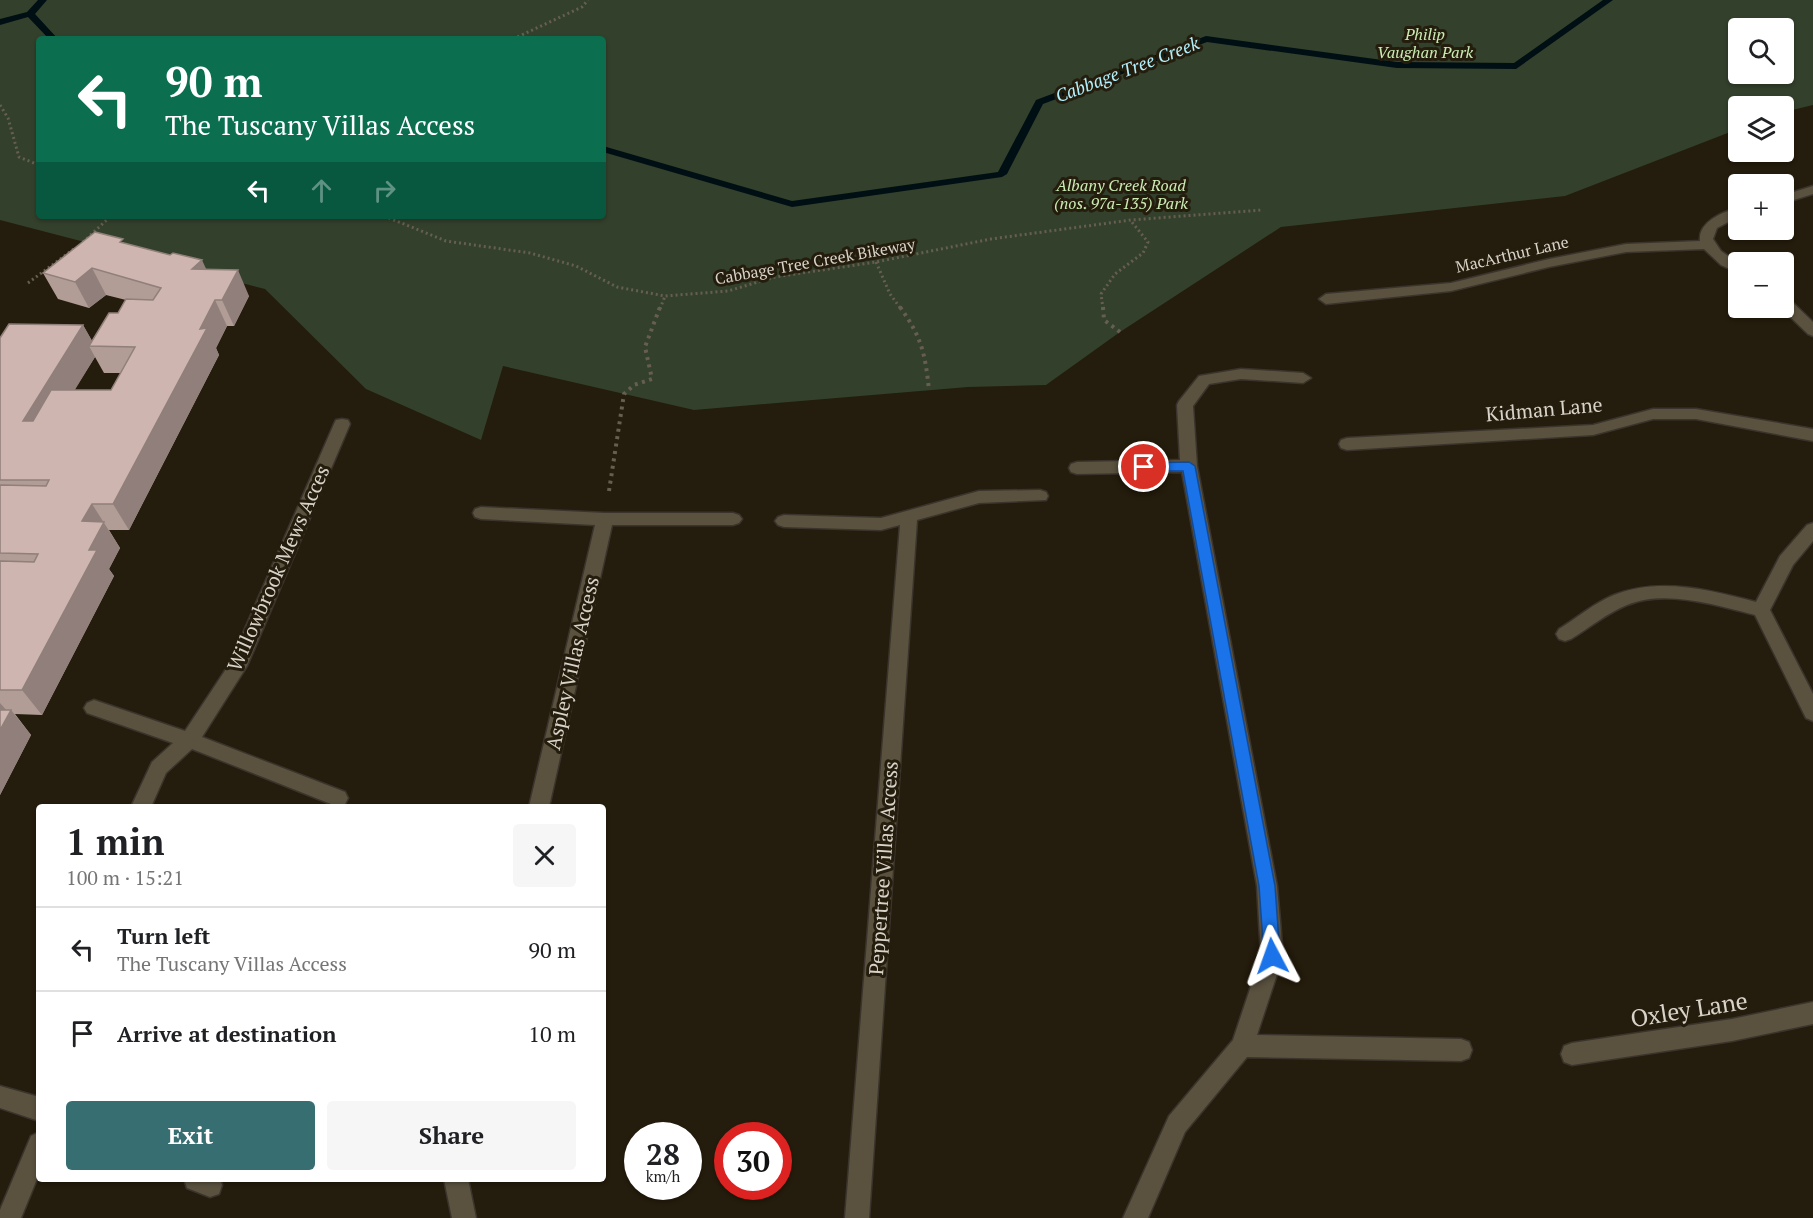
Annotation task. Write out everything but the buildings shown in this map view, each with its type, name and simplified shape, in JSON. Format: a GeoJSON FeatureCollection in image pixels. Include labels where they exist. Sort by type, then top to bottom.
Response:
{"type":"FeatureCollection","features":[{"type":"Feature","properties":{"kind":"street"},"geometry":{"type":"LineString","coordinates":[[1794,196],[1813,190]]}},
{"type":"Feature","properties":{"kind":"street"},"geometry":{"type":"LineString","coordinates":[[1728,218],[1713,226],[1706,235],[1706,245],[1714,254],[1728,263]]}},
{"type":"Feature","properties":{"kind":"street","name":"MacArthur Lane"},"geometry":{"type":"LineString","coordinates":[[1326,299],[1451,287],[1549,263],[1626,248],[1706,245]]}},
{"type":"Feature","properties":{"kind":"street"},"geometry":{"type":"LineString","coordinates":[[1794,312],[1813,331]]}},
{"type":"Feature","properties":{"kind":"street"},"geometry":{"type":"LineString","coordinates":[[1135,1218],[1177,1124],[1242,1046],[1272,956],[1267,886],[1189,466],[1185,405],[1204,380],[1241,374],[1303,378]]}},
{"type":"Feature","properties":{"kind":"street","name":"Kidman Lane"},"geometry":{"type":"LineString","coordinates":[[1347,444],[1593,430],[1653,414],[1696,414],[1813,435]]}},
{"type":"Feature","properties":{"kind":"street","name":"Willowbrook Mews Acces"},"geometry":{"type":"LineString","coordinates":[[142,804],[159,768],[189,740],[238,666],[342,424]]}},
{"type":"Feature","properties":{"kind":"street"},"geometry":{"type":"LineString","coordinates":[[1077,468],[1189,466]]}},
{"type":"Feature","properties":{"kind":"street"},"geometry":{"type":"LineString","coordinates":[[784,521],[881,524],[980,497],[1040,496]]}},
{"type":"Feature","properties":{"kind":"street"},"geometry":{"type":"LineString","coordinates":[[481,513],[605,519],[734,519]]}},
{"type":"Feature","properties":{"kind":"street","name":"Peppertree Villas Access"},"geometry":{"type":"LineString","coordinates":[[857,1218],[909,518]]}},
{"type":"Feature","properties":{"kind":"street","name":"Aspley Villas Access"},"geometry":{"type":"LineString","coordinates":[[541,804],[605,519]]}},
{"type":"Feature","properties":{"kind":"street"},"geometry":{"type":"LineString","coordinates":[[1761,610],[1786,561],[1813,529]]}},
{"type":"Feature","properties":{"kind":"street"},"geometry":{"type":"LineString","coordinates":[[1565,634],[1621,599],[1645,595],[1671,592],[1701,596],[1761,610]]}},
{"type":"Feature","properties":{"kind":"street"},"geometry":{"type":"LineString","coordinates":[[1761,610],[1813,713]]}},
{"type":"Feature","properties":{"kind":"street"},"geometry":{"type":"LineString","coordinates":[[94,708],[189,740],[338,798]]}},
{"type":"Feature","properties":{"kind":"street","name":"Oxley Lane"},"geometry":{"type":"LineString","coordinates":[[1572,1054],[1732,1030],[1813,1013]]}},
{"type":"Feature","properties":{"kind":"street"},"geometry":{"type":"LineString","coordinates":[[1242,1046],[1461,1050]]}},
{"type":"Feature","properties":{"kind":"street"},"geometry":{"type":"LineString","coordinates":[[0,1097],[36,1108]]}},
{"type":"Feature","properties":{"kind":"street"},"geometry":{"type":"LineString","coordinates":[[9,1218],[36,1151]]}},
{"type":"Feature","properties":{"kind":"street"},"geometry":{"type":"LineString","coordinates":[[457,1182],[464,1218]]}},
{"type":"Feature","properties":{"kind":"path"},"geometry":{"type":"LineString","coordinates":[[519,36],[582,7],[588,0]]}},
{"type":"Feature","properties":{"kind":"path"},"geometry":{"type":"LineString","coordinates":[[0,105],[8,118],[19,157],[36,164]]}},
{"type":"Feature","properties":{"kind":"path","name":"Cabbage Tree Creek Bikeway"},"geometry":{"type":"LineString","coordinates":[[391,219],[446,241],[530,253],[576,266],[617,287],[665,296],[728,291],[775,278],[876,262],[991,239],[1131,220],[1262,210]]}},
{"type":"Feature","properties":{"kind":"path"},"geometry":{"type":"LineString","coordinates":[[28,283],[85,240],[108,219]]}},
{"type":"Feature","properties":{"kind":"path"},"geometry":{"type":"LineString","coordinates":[[1120,332],[1104,320],[1101,294],[1115,274],[1143,253],[1148,242],[1131,220]]}},
{"type":"Feature","properties":{"kind":"path"},"geometry":{"type":"LineString","coordinates":[[876,262],[890,294],[916,330],[925,356],[929,390]]}},
{"type":"Feature","properties":{"kind":"path"},"geometry":{"type":"LineString","coordinates":[[605,519],[624,394],[634,385],[652,379],[645,347],[665,296]]}},
{"type":"Feature","properties":{"kind":"green space","name":"Albany Creek Road (nos. 97a-135) Park"},"geometry":{"type":"Polygon","coordinates":[[[0,0],[1813,0],[1813,105],[1794,110],[1794,96],[1728,96],[1728,133],[1565,196],[1281,227],[1120,332],[1046,385],[968,387],[694,410],[503,366],[481,440],[366,389],[265,289],[0,220],[0,0]]]}},
{"type":"Feature","properties":{"kind":"waterway","name":"Cabbage Tree Creek"},"geometry":{"type":"LineString","coordinates":[[30,14],[43,0]]}},
{"type":"Feature","properties":{"kind":"waterway","name":"Cabbage Tree Creek"},"geometry":{"type":"LineString","coordinates":[[606,150],[792,204],[1002,174],[1039,102],[1206,39],[1397,65],[1516,66],[1609,0]]}},
{"type":"Feature","properties":{"kind":"waterway"},"geometry":{"type":"LineString","coordinates":[[0,22],[30,14]]}},
{"type":"Feature","properties":{"kind":"waterway","name":"Cabbage Tree Creek"},"geometry":{"type":"LineString","coordinates":[[30,14],[51,36]]}},
{"type":"Feature","properties":{"kind":"route"},"geometry":{"type":"LineString","coordinates":[[1144,467],[1189,466],[1267,886],[1272,956]]}},
{"type":"Feature","properties":{"kind":"park label","name":"Philip Vaughan Park"},"geometry":{"type":"Point","coordinates":[1425,43]}}]}
